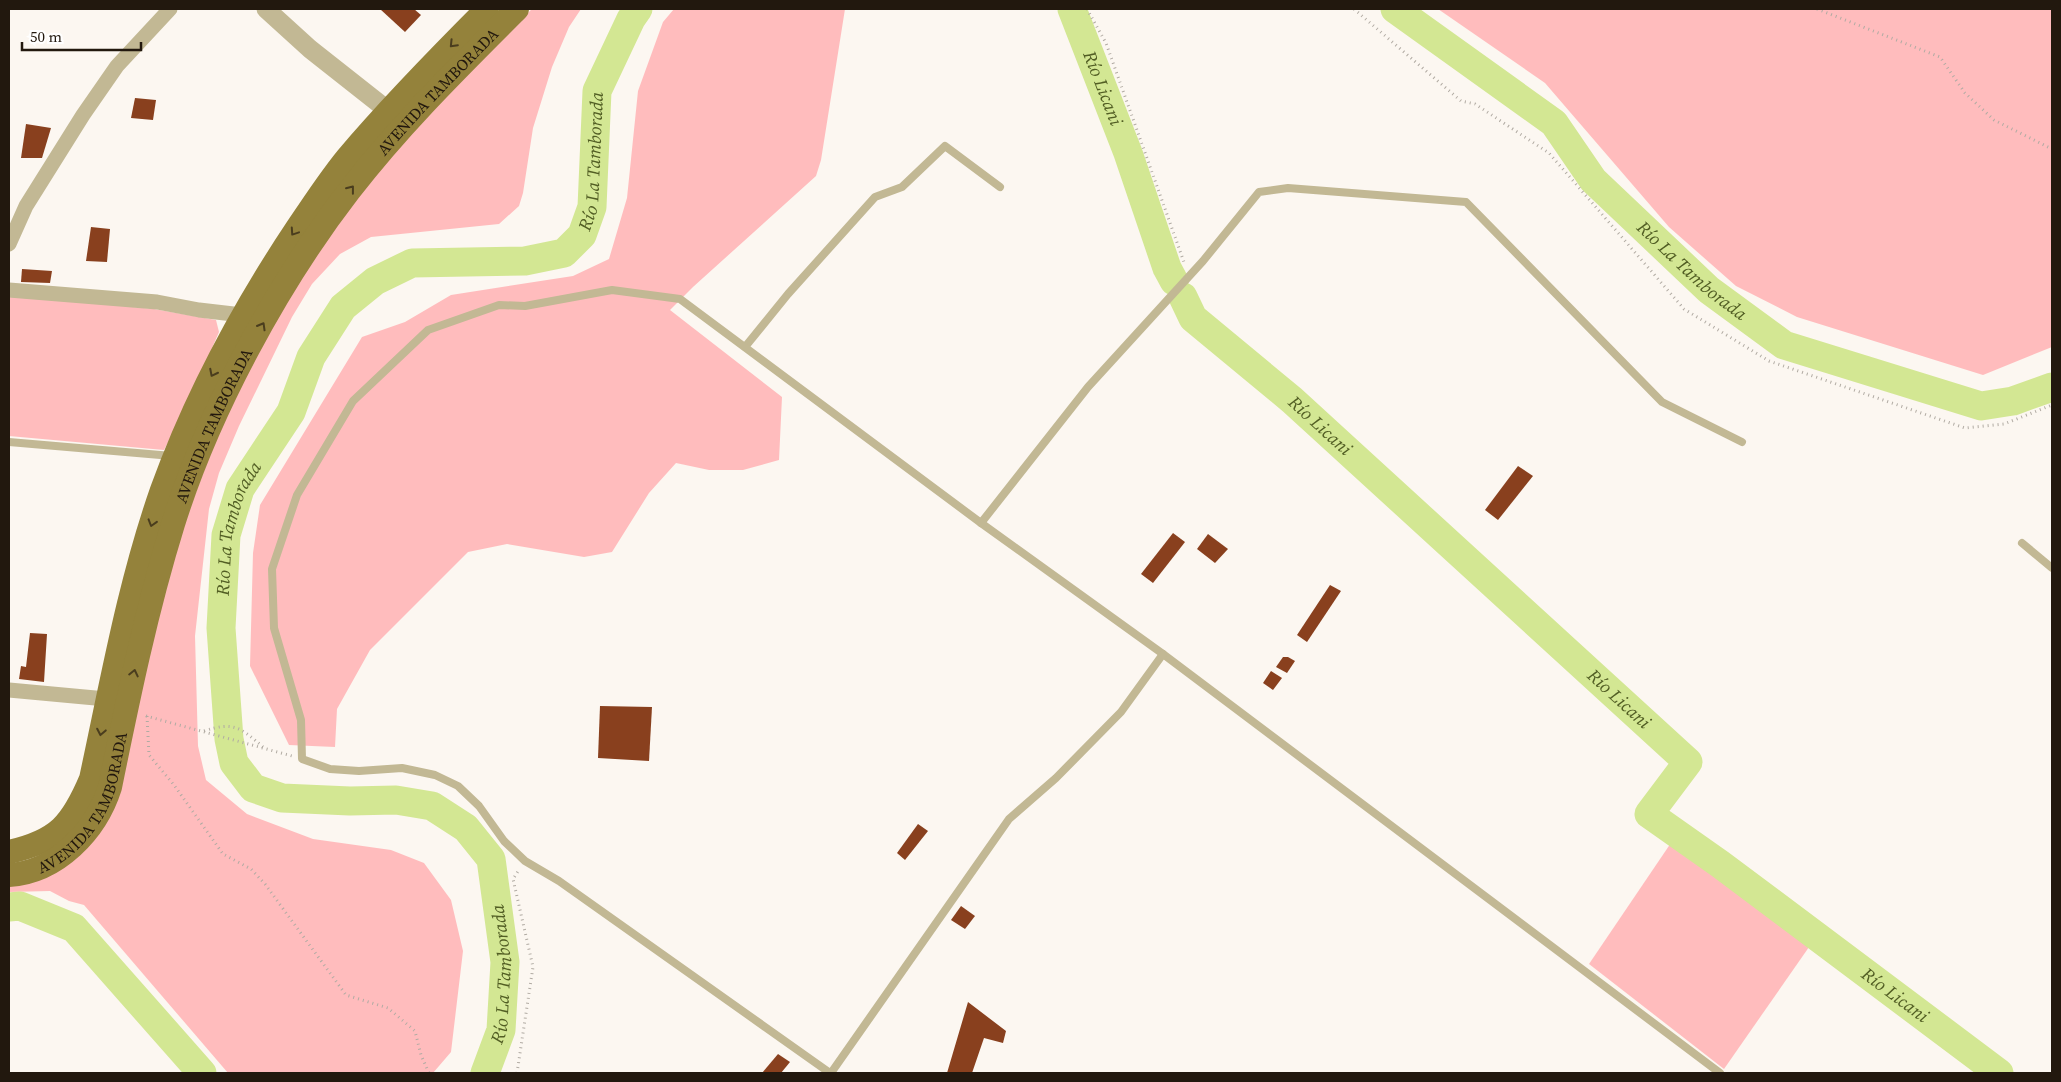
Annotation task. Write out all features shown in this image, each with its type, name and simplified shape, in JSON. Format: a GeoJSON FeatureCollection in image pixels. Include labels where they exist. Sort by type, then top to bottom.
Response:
{"type":"FeatureCollection","features":[{"type":"Feature","properties":{"kind":"main road","name":"AVENIDA TAMBORADA"},"geometry":{"type":"LineString","coordinates":[[9,875],[41,866],[67,852],[91,826],[105,805],[140,646],[174,523],[197,459],[220,406],[257,335],[321,230],[349,192],[397,117],[487,9]]}},
{"type":"Feature","properties":{"kind":"main road","name":"AVENIDA TAMBORADA"},"geometry":{"type":"LineString","coordinates":[[9,852],[33,847],[57,833],[70,819],[81,803],[127,707],[140,562],[162,490],[176,456],[242,315],[315,202],[346,160],[518,9]]}},
{"type":"Feature","properties":{"kind":"street"},"geometry":{"type":"LineString","coordinates":[[9,244],[26,206],[83,115],[117,66],[170,9]]}},
{"type":"Feature","properties":{"kind":"street"},"geometry":{"type":"LineString","coordinates":[[266,9],[310,49],[397,117]]}},
{"type":"Feature","properties":{"kind":"street"},"geometry":{"type":"LineString","coordinates":[[9,290],[158,302],[199,310],[242,315]]}},
{"type":"Feature","properties":{"kind":"street"},"geometry":{"type":"LineString","coordinates":[[9,690],[127,707]]}},
{"type":"Feature","properties":{"kind":"lane"},"geometry":{"type":"LineString","coordinates":[[745,347],[788,294],[875,197],[902,187],[946,146],[1000,187]]}},
{"type":"Feature","properties":{"kind":"lane"},"geometry":{"type":"LineString","coordinates":[[981,523],[1088,386],[1189,275],[1259,192],[1288,188],[1466,202],[1662,402],[1742,442]]}},
{"type":"Feature","properties":{"kind":"lane"},"geometry":{"type":"LineString","coordinates":[[1163,654],[1121,712],[1056,778],[1009,820],[830,1073],[566,886],[525,861],[504,841],[479,806],[458,786],[435,775],[402,768],[359,771],[330,769],[302,759],[300,720],[274,628],[272,569],[297,495],[354,401],[428,330],[499,305],[525,306],[612,290],[680,299],[981,523],[1163,654],[1720,1073]]}},
{"type":"Feature","properties":{"kind":"lane"},"geometry":{"type":"LineString","coordinates":[[9,442],[176,456]]}},
{"type":"Feature","properties":{"kind":"lane"},"geometry":{"type":"LineString","coordinates":[[2022,543],[2052,568]]}},
{"type":"Feature","properties":{"kind":"path"},"geometry":{"type":"LineString","coordinates":[[1087,9],[1106,43],[1189,275]]}},
{"type":"Feature","properties":{"kind":"path"},"geometry":{"type":"LineString","coordinates":[[1354,9],[1461,101],[1475,104],[1549,153],[1684,309],[1770,361],[1965,428],[2004,424],[2052,405]]}},
{"type":"Feature","properties":{"kind":"path"},"geometry":{"type":"LineString","coordinates":[[1817,9],[1940,57],[1965,92],[1994,120],[2052,149]]}},
{"type":"Feature","properties":{"kind":"path"},"geometry":{"type":"LineString","coordinates":[[127,707],[302,759]]}},
{"type":"Feature","properties":{"kind":"path"},"geometry":{"type":"LineString","coordinates":[[127,707],[149,756],[174,784],[224,854],[251,869],[265,884],[346,995],[388,1008],[415,1031],[421,1055],[429,1073]]}},
{"type":"Feature","properties":{"kind":"path"},"geometry":{"type":"LineString","coordinates":[[203,731],[222,725],[242,730],[263,748]]}},
{"type":"Feature","properties":{"kind":"path"},"geometry":{"type":"LineString","coordinates":[[517,1073],[533,968],[513,879],[525,861]]}},
{"type":"Feature","properties":{"kind":"shaded area"},"geometry":{"type":"Polygon","coordinates":[[[532,9],[581,9],[569,27],[552,67],[533,128],[523,193],[519,206],[499,224],[371,237],[340,254],[312,284],[292,317],[239,426],[219,473],[209,509],[195,636],[198,746],[206,780],[247,814],[313,839],[391,850],[424,863],[451,900],[463,951],[451,1052],[433,1073],[228,1073],[84,905],[69,901],[50,891],[9,892],[9,886],[52,870],[149,641],[183,527],[217,436],[248,370],[289,297],[330,233],[374,175],[482,57],[532,9]]]}},
{"type":"Feature","properties":{"kind":"shaded area"},"geometry":{"type":"Polygon","coordinates":[[[674,9],[845,9],[821,160],[816,176],[670,310],[782,397],[779,460],[743,470],[709,470],[676,463],[649,493],[612,552],[584,557],[507,544],[468,552],[370,650],[337,709],[335,747],[289,745],[250,666],[253,553],[260,505],[362,337],[405,322],[451,295],[573,276],[609,259],[627,198],[638,91],[663,22],[674,9]]]}},
{"type":"Feature","properties":{"kind":"shaded area"},"geometry":{"type":"Polygon","coordinates":[[[1438,9],[2052,9],[2052,347],[1983,375],[1797,317],[1736,286],[1669,227],[1545,83],[1438,9]]]}},
{"type":"Feature","properties":{"kind":"shaded area"},"geometry":{"type":"Polygon","coordinates":[[[9,295],[154,309],[216,320],[219,332],[185,410],[164,450],[9,436],[9,295]]]}},
{"type":"Feature","properties":{"kind":"shaded area"},"geometry":{"type":"Polygon","coordinates":[[[1677,834],[1816,937],[1724,1069],[1589,964],[1677,834]]]}},
{"type":"Feature","properties":{"kind":"building"},"geometry":{"type":"Polygon","coordinates":[[[380,9],[414,9],[421,15],[405,32],[380,9]]]}},
{"type":"Feature","properties":{"kind":"building"},"geometry":{"type":"Polygon","coordinates":[[[135,98],[156,100],[153,120],[131,118],[135,98]]]}},
{"type":"Feature","properties":{"kind":"building"},"geometry":{"type":"Polygon","coordinates":[[[26,124],[51,128],[42,158],[21,158],[26,124]]]}},
{"type":"Feature","properties":{"kind":"building"},"geometry":{"type":"Polygon","coordinates":[[[91,227],[110,229],[107,262],[86,261],[91,227]]]}},
{"type":"Feature","properties":{"kind":"building"},"geometry":{"type":"Polygon","coordinates":[[[22,269],[52,271],[50,283],[21,282],[22,269]]]}},
{"type":"Feature","properties":{"kind":"building"},"geometry":{"type":"Polygon","coordinates":[[[1518,466],[1533,476],[1498,520],[1485,510],[1518,466]]]}},
{"type":"Feature","properties":{"kind":"building"},"geometry":{"type":"Polygon","coordinates":[[[1173,533],[1185,542],[1153,583],[1141,574],[1173,533]]]}},
{"type":"Feature","properties":{"kind":"building"},"geometry":{"type":"Polygon","coordinates":[[[1208,534],[1228,549],[1215,563],[1197,549],[1208,534]]]}},
{"type":"Feature","properties":{"kind":"building"},"geometry":{"type":"Polygon","coordinates":[[[1330,585],[1341,591],[1307,642],[1297,635],[1330,585]]]}},
{"type":"Feature","properties":{"kind":"building"},"geometry":{"type":"Polygon","coordinates":[[[30,633],[47,634],[44,682],[19,679],[21,666],[26,667],[30,633]]]}},
{"type":"Feature","properties":{"kind":"building"},"geometry":{"type":"Polygon","coordinates":[[[1283,657],[1288,657],[1295,661],[1287,673],[1276,667],[1283,657]]]}},
{"type":"Feature","properties":{"kind":"building"},"geometry":{"type":"Polygon","coordinates":[[[1271,671],[1282,678],[1273,690],[1263,683],[1271,671]]]}},
{"type":"Feature","properties":{"kind":"building"},"geometry":{"type":"Polygon","coordinates":[[[600,706],[652,707],[649,761],[598,758],[600,706]]]}},
{"type":"Feature","properties":{"kind":"building"},"geometry":{"type":"Polygon","coordinates":[[[918,824],[928,831],[905,860],[897,853],[918,824]]]}},
{"type":"Feature","properties":{"kind":"building"},"geometry":{"type":"Polygon","coordinates":[[[961,906],[975,916],[965,929],[951,920],[961,906]]]}},
{"type":"Feature","properties":{"kind":"building"},"geometry":{"type":"Polygon","coordinates":[[[968,1002],[1006,1031],[1003,1043],[984,1038],[972,1073],[947,1073],[968,1002]]]}},
{"type":"Feature","properties":{"kind":"building"},"geometry":{"type":"Polygon","coordinates":[[[778,1054],[790,1062],[781,1073],[762,1073],[778,1054]]]}},
{"type":"Feature","properties":{"kind":"waterway","name":"Río La Tamborada"},"geometry":{"type":"LineString","coordinates":[[485,1073],[501,1030],[505,962],[491,859],[466,828],[432,806],[396,800],[350,801],[282,798],[253,788],[234,763],[229,739],[221,628],[226,535],[240,489],[291,412],[311,357],[343,307],[375,281],[412,263],[525,261],[564,253],[582,235],[592,207],[597,91],[631,19],[638,9]]}},
{"type":"Feature","properties":{"kind":"waterway","name":"Río Licani"},"geometry":{"type":"LineString","coordinates":[[1072,9],[1128,153],[1167,268],[1174,281]]}},
{"type":"Feature","properties":{"kind":"waterway","name":"Río La Tamborada"},"geometry":{"type":"LineString","coordinates":[[1395,9],[1554,123],[1593,180],[1709,290],[1784,345],[1981,406],[2013,401],[2052,387]]}},
{"type":"Feature","properties":{"kind":"waterway","name":"Río Licani"},"geometry":{"type":"LineString","coordinates":[[1183,297],[1193,318],[1292,400],[1688,762],[1649,814],[1720,864],[1999,1073]]}},
{"type":"Feature","properties":{"kind":"waterway","name":"Río La Tamborada"},"geometry":{"type":"LineString","coordinates":[[9,907],[20,906],[74,928],[202,1073]]}}]}
